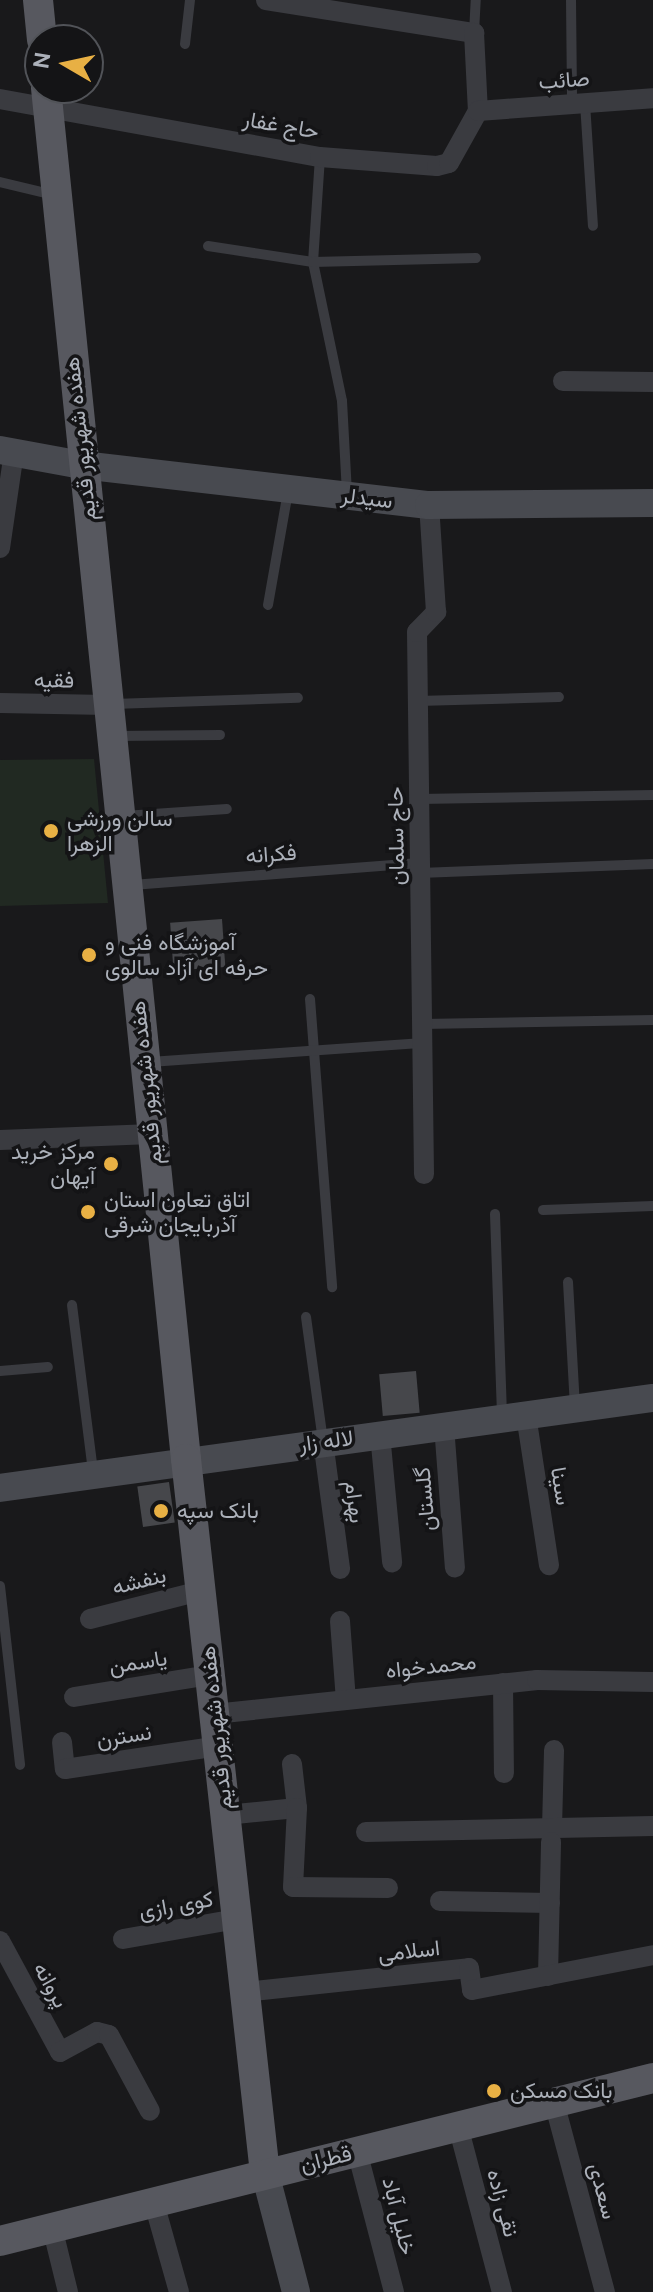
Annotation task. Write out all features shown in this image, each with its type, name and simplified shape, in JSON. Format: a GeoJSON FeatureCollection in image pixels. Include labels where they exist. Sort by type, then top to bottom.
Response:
{"type":"FeatureCollection","features":[{"type":"Feature","properties":{"kind":"main road"},"geometry":{"type":"LineString","coordinates":[[38,0],[40,24]]}},
{"type":"Feature","properties":{"kind":"main road","name":"هفده شهریور قدیم"},"geometry":{"type":"LineString","coordinates":[[48,104],[118,817],[265,2173]]}},
{"type":"Feature","properties":{"kind":"main road","name":"سیدلر"},"geometry":{"type":"LineString","coordinates":[[7,451],[82,465],[429,505],[653,503]]}},
{"type":"Feature","properties":{"kind":"main road","name":"لاله زار"},"geometry":{"type":"LineString","coordinates":[[0,1488],[186,1459],[653,1398]]}},
{"type":"Feature","properties":{"kind":"main road","name":"قطران"},"geometry":{"type":"LineString","coordinates":[[0,2241],[653,2078]]}},
{"type":"Feature","properties":{"kind":"main road"},"geometry":{"type":"LineString","coordinates":[[265,2173],[296,2292]]}},
{"type":"Feature","properties":{"kind":"street"},"geometry":{"type":"LineString","coordinates":[[266,0],[373,7],[474,33],[478,111]]}},
{"type":"Feature","properties":{"kind":"street","name":"حاج غفار"},"geometry":{"type":"LineString","coordinates":[[0,99],[24,98]]}},
{"type":"Feature","properties":{"kind":"street","name":"صائب"},"geometry":{"type":"LineString","coordinates":[[478,111],[653,98]]}},
{"type":"Feature","properties":{"kind":"street","name":"حاج غفار"},"geometry":{"type":"LineString","coordinates":[[75,104],[320,157],[449,163],[478,111]]}},
{"type":"Feature","properties":{"kind":"street"},"geometry":{"type":"LineString","coordinates":[[563,381],[653,382]]}},
{"type":"Feature","properties":{"kind":"street"},"geometry":{"type":"LineString","coordinates":[[0,548],[7,451]]}},
{"type":"Feature","properties":{"kind":"street","name":"حاج سلمان"},"geometry":{"type":"LineString","coordinates":[[424,1174],[417,632],[436,612],[429,505]]}},
{"type":"Feature","properties":{"kind":"street","name":"فقیه"},"geometry":{"type":"LineString","coordinates":[[0,703],[107,705]]}},
{"type":"Feature","properties":{"kind":"street"},"geometry":{"type":"LineString","coordinates":[[0,1140],[152,1134]]}},
{"type":"Feature","properties":{"kind":"street","name":"سینا"},"geometry":{"type":"LineString","coordinates":[[514,1416],[549,1565]]}},
{"type":"Feature","properties":{"kind":"street","name":"گلستان"},"geometry":{"type":"LineString","coordinates":[[444,1426],[455,1568]]}},
{"type":"Feature","properties":{"kind":"street"},"geometry":{"type":"LineString","coordinates":[[380,1434],[392,1562]]}},
{"type":"Feature","properties":{"kind":"street","name":"بهرام"},"geometry":{"type":"LineString","coordinates":[[323,1441],[340,1569]]}},
{"type":"Feature","properties":{"kind":"street","name":"بنفشه"},"geometry":{"type":"LineString","coordinates":[[90,1619],[200,1591]]}},
{"type":"Feature","properties":{"kind":"street"},"geometry":{"type":"LineString","coordinates":[[340,1621],[346,1700]]}},
{"type":"Feature","properties":{"kind":"street","name":"یاسمن"},"geometry":{"type":"LineString","coordinates":[[74,1697],[210,1675]]}},
{"type":"Feature","properties":{"kind":"street","name":"محمدخواه"},"geometry":{"type":"LineString","coordinates":[[214,1714],[503,1683],[653,1682]]}},
{"type":"Feature","properties":{"kind":"street"},"geometry":{"type":"LineString","coordinates":[[503,1683],[504,1773]]}},
{"type":"Feature","properties":{"kind":"street","name":"نسترن"},"geometry":{"type":"LineString","coordinates":[[62,1742],[65,1769],[218,1746]]}},
{"type":"Feature","properties":{"kind":"street"},"geometry":{"type":"LineString","coordinates":[[548,1976],[554,1750]]}},
{"type":"Feature","properties":{"kind":"street"},"geometry":{"type":"LineString","coordinates":[[292,1764],[297,1808],[293,1887],[388,1888]]}},
{"type":"Feature","properties":{"kind":"street"},"geometry":{"type":"LineString","coordinates":[[226,1815],[297,1808]]}},
{"type":"Feature","properties":{"kind":"street"},"geometry":{"type":"LineString","coordinates":[[366,1832],[552,1835],[653,1826]]}},
{"type":"Feature","properties":{"kind":"street"},"geometry":{"type":"LineString","coordinates":[[440,1901],[550,1903]]}},
{"type":"Feature","properties":{"kind":"street","name":"کوی رازی"},"geometry":{"type":"LineString","coordinates":[[123,1939],[237,1919]]}},
{"type":"Feature","properties":{"kind":"street","name":"پروانه"},"geometry":{"type":"LineString","coordinates":[[0,1941],[60,2052],[97,2032],[109,2035],[150,2111]]}},
{"type":"Feature","properties":{"kind":"street","name":"اسلامی"},"geometry":{"type":"LineString","coordinates":[[245,1992],[469,1968],[472,1990],[653,1955]]}},
{"type":"Feature","properties":{"kind":"street","name":"سعدی"},"geometry":{"type":"LineString","coordinates":[[554,2102],[605,2292]]}},
{"type":"Feature","properties":{"kind":"street","name":"نقی زاده"},"geometry":{"type":"LineString","coordinates":[[458,2126],[502,2292]]}},
{"type":"Feature","properties":{"kind":"street","name":"خلیل آباد"},"geometry":{"type":"LineString","coordinates":[[357,2151],[394,2292]]}},
{"type":"Feature","properties":{"kind":"street"},"geometry":{"type":"LineString","coordinates":[[154,2203],[179,2292]]}},
{"type":"Feature","properties":{"kind":"street"},"geometry":{"type":"LineString","coordinates":[[52,2227],[68,2292]]}},
{"type":"Feature","properties":{"kind":"lane"},"geometry":{"type":"LineString","coordinates":[[185,44],[190,0]]}},
{"type":"Feature","properties":{"kind":"lane"},"geometry":{"type":"LineString","coordinates":[[474,33],[476,0]]}},
{"type":"Feature","properties":{"kind":"lane"},"geometry":{"type":"LineString","coordinates":[[571,0],[593,226]]}},
{"type":"Feature","properties":{"kind":"lane"},"geometry":{"type":"LineString","coordinates":[[320,157],[313,262],[342,401],[347,496]]}},
{"type":"Feature","properties":{"kind":"lane"},"geometry":{"type":"LineString","coordinates":[[0,182],[56,196]]}},
{"type":"Feature","properties":{"kind":"lane"},"geometry":{"type":"LineString","coordinates":[[208,246],[313,262],[476,258]]}},
{"type":"Feature","properties":{"kind":"lane"},"geometry":{"type":"LineString","coordinates":[[268,605],[288,489]]}},
{"type":"Feature","properties":{"kind":"lane"},"geometry":{"type":"LineString","coordinates":[[418,701],[559,697]]}},
{"type":"Feature","properties":{"kind":"lane"},"geometry":{"type":"LineString","coordinates":[[107,705],[298,698]]}},
{"type":"Feature","properties":{"kind":"lane"},"geometry":{"type":"LineString","coordinates":[[110,736],[220,735]]}},
{"type":"Feature","properties":{"kind":"lane"},"geometry":{"type":"LineString","coordinates":[[419,799],[653,795]]}},
{"type":"Feature","properties":{"kind":"lane"},"geometry":{"type":"LineString","coordinates":[[118,817],[227,809]]}},
{"type":"Feature","properties":{"kind":"lane","name":"فکرانه"},"geometry":{"type":"LineString","coordinates":[[126,885],[419,868],[653,864]]}},
{"type":"Feature","properties":{"kind":"lane"},"geometry":{"type":"LineString","coordinates":[[310,999],[332,1287]]}},
{"type":"Feature","properties":{"kind":"lane"},"geometry":{"type":"LineString","coordinates":[[144,1062],[314,1051],[422,1033],[653,1020]]}},
{"type":"Feature","properties":{"kind":"lane"},"geometry":{"type":"LineString","coordinates":[[543,1210],[653,1206]]}},
{"type":"Feature","properties":{"kind":"lane"},"geometry":{"type":"LineString","coordinates":[[495,1214],[514,1416]]}},
{"type":"Feature","properties":{"kind":"lane"},"geometry":{"type":"LineString","coordinates":[[568,1282],[575,1408]]}},
{"type":"Feature","properties":{"kind":"lane"},"geometry":{"type":"LineString","coordinates":[[72,1305],[94,1473]]}},
{"type":"Feature","properties":{"kind":"lane"},"geometry":{"type":"LineString","coordinates":[[306,1317],[323,1441]]}},
{"type":"Feature","properties":{"kind":"lane"},"geometry":{"type":"LineString","coordinates":[[0,1371],[48,1367]]}},
{"type":"Feature","properties":{"kind":"lane"},"geometry":{"type":"LineString","coordinates":[[0,1586],[20,1765]]}},
{"type":"Feature","properties":{"kind":"shaded area","name":"سالن ورزشی الزهرا"},"geometry":{"type":"Polygon","coordinates":[[[94,759],[108,903],[0,906],[0,760],[94,759]]]}},
{"type":"Feature","properties":{"kind":"building"},"geometry":{"type":"Polygon","coordinates":[[[222,919],[225,967],[173,971],[170,923],[222,919]]]}},
{"type":"Feature","properties":{"kind":"building"},"geometry":{"type":"Polygon","coordinates":[[[416,1371],[420,1413],[383,1416],[379,1374],[416,1371]]]}},
{"type":"Feature","properties":{"kind":"building","name":"بانک سپه"},"geometry":{"type":"Polygon","coordinates":[[[169,1482],[175,1523],[143,1527],[137,1486],[169,1482]]]}},
{"type":"Feature","properties":{"kind":"place","name":"سالن ورزشی الزهرا"},"geometry":{"type":"Point","coordinates":[51,831]}},
{"type":"Feature","properties":{"kind":"place","name":"آموزشگاه فنی و حرفه ای آزاد سالوی"},"geometry":{"type":"Point","coordinates":[89,955]}},
{"type":"Feature","properties":{"kind":"place","name":"مرکز خرید آیهان"},"geometry":{"type":"Point","coordinates":[111,1164]}},
{"type":"Feature","properties":{"kind":"place","name":"اتاق تعاون استان آذربایجان شرقی"},"geometry":{"type":"Point","coordinates":[88,1212]}},
{"type":"Feature","properties":{"kind":"place","name":"بانک سپه"},"geometry":{"type":"Point","coordinates":[161,1511]}},
{"type":"Feature","properties":{"kind":"place","name":"بانک مسکن"},"geometry":{"type":"Point","coordinates":[494,2091]}}]}
